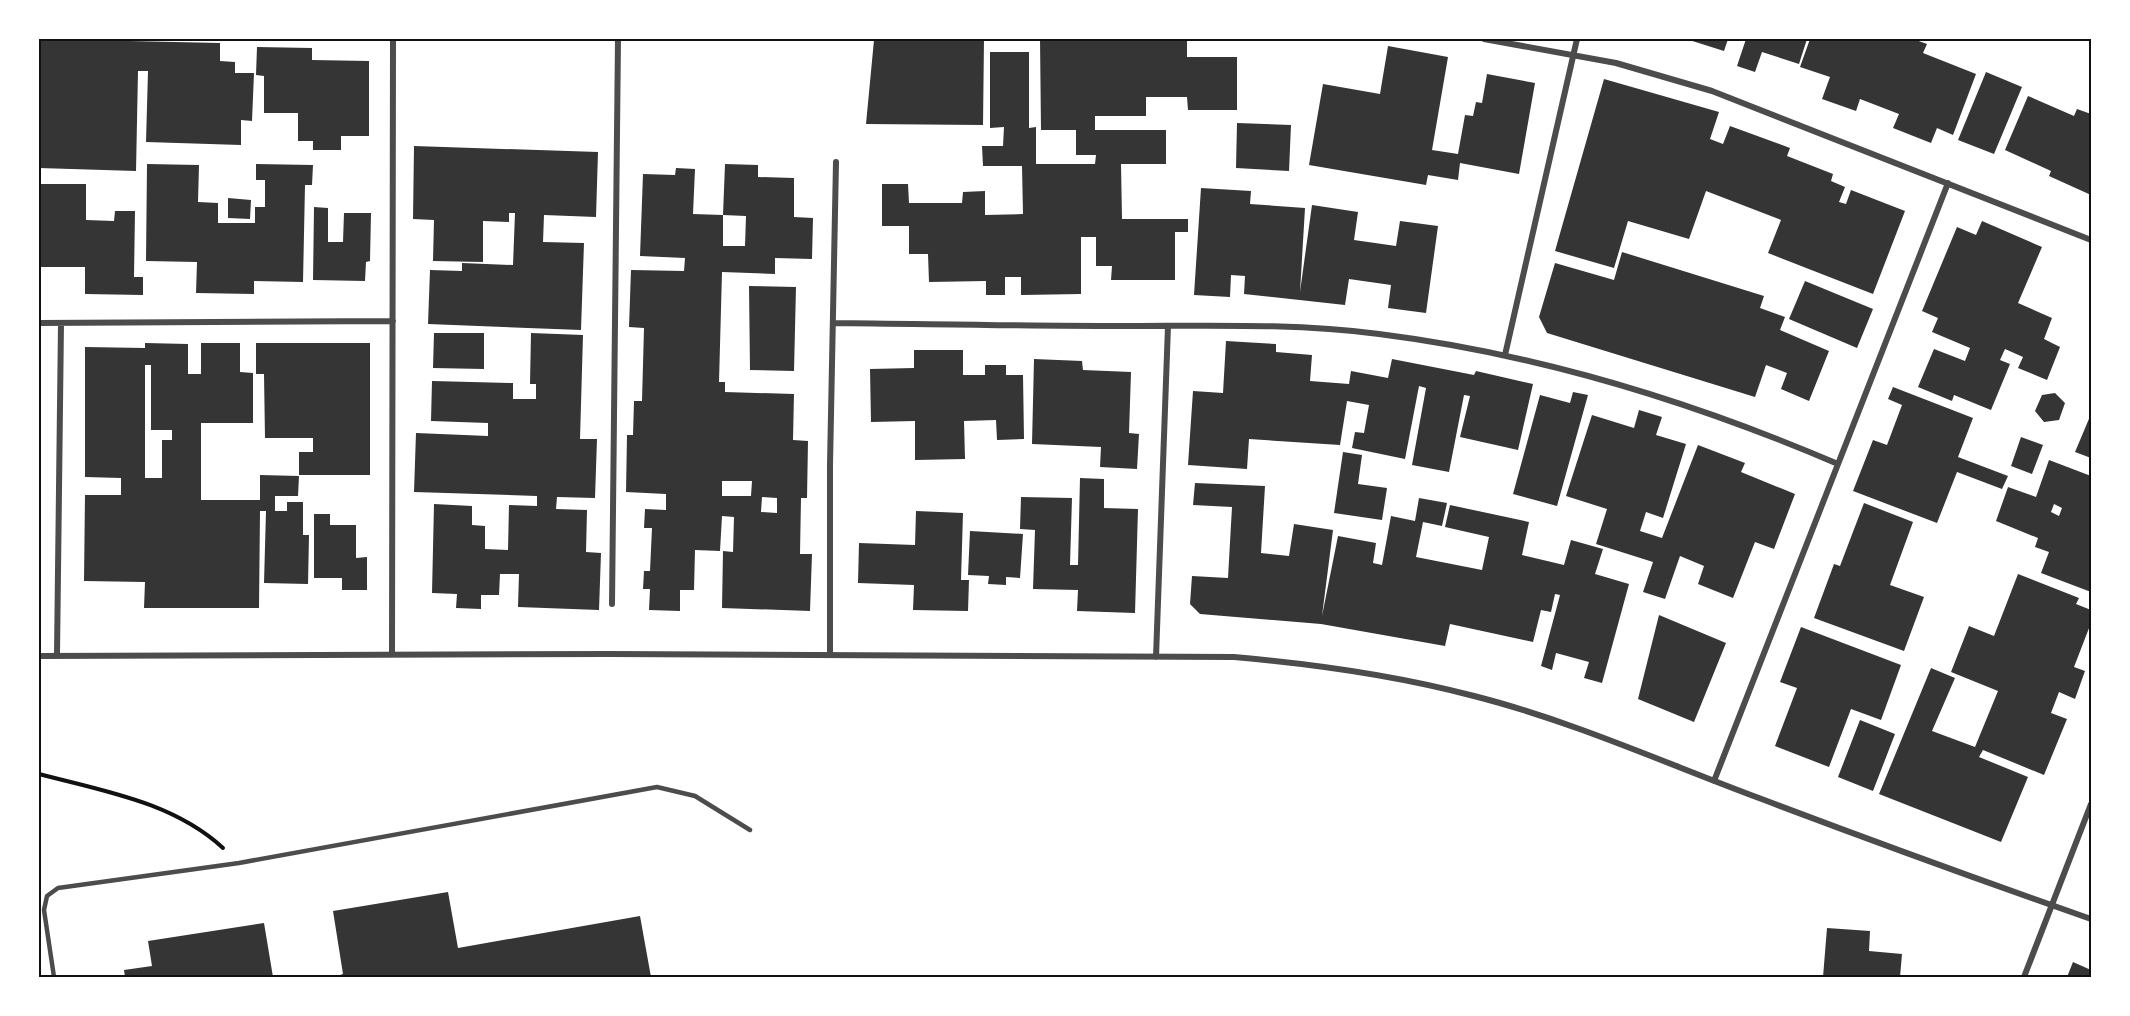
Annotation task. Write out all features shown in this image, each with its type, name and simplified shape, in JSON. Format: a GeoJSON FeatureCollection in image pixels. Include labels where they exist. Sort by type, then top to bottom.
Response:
{"type":"FeatureCollection","features":[{"type":"Feature","properties":{"kind":"street"},"geometry":{"type":"LineString","coordinates":[[393,39],[393,654]]}},
{"type":"Feature","properties":{"kind":"street"},"geometry":{"type":"LineString","coordinates":[[612,603],[618,39]]}},
{"type":"Feature","properties":{"kind":"street"},"geometry":{"type":"LineString","coordinates":[[1484,39],[1616,63],[1712,91],[2091,240]]}},
{"type":"Feature","properties":{"kind":"street"},"geometry":{"type":"LineString","coordinates":[[1505,356],[1577,39]]}},
{"type":"Feature","properties":{"kind":"street"},"geometry":{"type":"LineString","coordinates":[[830,654],[837,162]]}},
{"type":"Feature","properties":{"kind":"street"},"geometry":{"type":"LineString","coordinates":[[1714,781],[1948,183]]}},
{"type":"Feature","properties":{"kind":"street"},"geometry":{"type":"LineString","coordinates":[[39,323],[393,321]]}},
{"type":"Feature","properties":{"kind":"street"},"geometry":{"type":"LineString","coordinates":[[57,656],[61,323]]}},
{"type":"Feature","properties":{"kind":"street"},"geometry":{"type":"LineString","coordinates":[[833,323],[1259,326],[1375,333],[1448,343],[1625,385],[1692,406],[1838,464]]}},
{"type":"Feature","properties":{"kind":"street"},"geometry":{"type":"LineString","coordinates":[[1156,657],[1168,326]]}},
{"type":"Feature","properties":{"kind":"street"},"geometry":{"type":"LineString","coordinates":[[39,656],[830,654],[1234,657],[1291,662],[1398,678],[1476,696],[1560,723],[2091,919]]}},
{"type":"Feature","properties":{"kind":"street"},"geometry":{"type":"LineString","coordinates":[[2024,977],[2091,804]]}},
{"type":"Feature","properties":{"kind":"lane"},"geometry":{"type":"LineString","coordinates":[[54,977],[44,910],[47,896],[58,888],[239,863],[657,787],[695,796],[750,830]]}},
{"type":"Feature","properties":{"kind":"path"},"geometry":{"type":"LineString","coordinates":[[39,774],[167,811],[203,830],[239,863]]}},
{"type":"Feature","properties":{"kind":"building"},"geometry":{"type":"Polygon","coordinates":[[[39,39],[220,43],[220,61],[235,62],[235,73],[254,73],[252,121],[241,120],[241,145],[146,142],[148,71],[138,71],[136,171],[39,168],[39,39]]]}},
{"type":"Feature","properties":{"kind":"building"},"geometry":{"type":"Polygon","coordinates":[[[931,39],[984,39],[983,125],[866,124],[874,40],[931,41],[931,39]]]}},
{"type":"Feature","properties":{"kind":"building"},"geometry":{"type":"Polygon","coordinates":[[[1040,39],[1187,39],[1187,57],[1237,57],[1237,110],[1188,110],[1187,97],[1146,97],[1146,116],[1095,116],[1095,130],[1166,130],[1166,164],[1121,164],[1122,219],[1188,219],[1188,232],[1175,232],[1175,280],[1111,280],[1112,266],[1096,266],[1096,237],[1081,237],[1081,294],[1021,295],[1021,277],[1005,277],[1005,295],[986,295],[986,281],[929,282],[928,254],[909,254],[909,226],[882,226],[882,184],[908,184],[909,203],[962,203],[963,192],[985,191],[985,215],[1023,214],[1022,166],[983,166],[982,146],[1003,146],[1004,127],[990,128],[990,52],[1029,52],[1029,128],[1036,127],[1036,164],[1095,164],[1096,155],[1076,155],[1076,130],[1041,130],[1040,39]]]}},
{"type":"Feature","properties":{"kind":"building"},"geometry":{"type":"Polygon","coordinates":[[[1686,39],[1728,39],[1724,51],[1686,39]]]}},
{"type":"Feature","properties":{"kind":"building"},"geometry":{"type":"Polygon","coordinates":[[[1746,39],[1807,39],[1799,64],[1762,52],[1755,72],[1737,66],[1746,39]]]}},
{"type":"Feature","properties":{"kind":"building"},"geometry":{"type":"Polygon","coordinates":[[[1810,39],[1913,39],[1927,44],[1923,53],[1976,74],[1953,135],[1937,128],[1931,143],[1893,128],[1899,114],[1860,99],[1856,111],[1822,99],[1830,77],[1800,67],[1810,39]]]}},
{"type":"Feature","properties":{"kind":"building"},"geometry":{"type":"Polygon","coordinates":[[[1388,46],[1448,57],[1432,150],[1458,154],[1465,115],[1473,116],[1476,102],[1482,103],[1487,74],[1535,83],[1519,174],[1460,163],[1458,180],[1428,175],[1426,185],[1309,165],[1323,84],[1380,94],[1388,46]]]}},
{"type":"Feature","properties":{"kind":"building"},"geometry":{"type":"Polygon","coordinates":[[[257,47],[312,48],[312,60],[369,61],[369,136],[341,136],[341,150],[313,150],[313,141],[298,141],[298,113],[264,113],[264,76],[256,75],[257,47]]]}},
{"type":"Feature","properties":{"kind":"building"},"geometry":{"type":"Polygon","coordinates":[[[1986,72],[2022,87],[1994,154],[1958,140],[1986,72]]]}},
{"type":"Feature","properties":{"kind":"building"},"geometry":{"type":"Polygon","coordinates":[[[1604,79],[1719,112],[1710,139],[1723,144],[1730,126],[1790,148],[1787,156],[1833,174],[1831,181],[1845,187],[1839,202],[1846,204],[1851,190],[1905,211],[1873,294],[1768,253],[1781,220],[1706,191],[1689,239],[1628,221],[1614,268],[1555,251],[1604,79]]]}},
{"type":"Feature","properties":{"kind":"building"},"geometry":{"type":"Polygon","coordinates":[[[2028,96],[2074,116],[2077,109],[2091,114],[2091,195],[2049,176],[2051,171],[2005,150],[2028,96]]]}},
{"type":"Feature","properties":{"kind":"building"},"geometry":{"type":"Polygon","coordinates":[[[1237,123],[1291,125],[1289,171],[1236,168],[1237,123]]]}},
{"type":"Feature","properties":{"kind":"building"},"geometry":{"type":"Polygon","coordinates":[[[414,146],[598,152],[596,217],[544,215],[543,242],[584,243],[581,330],[428,324],[430,270],[462,271],[462,263],[513,265],[515,213],[509,213],[509,222],[483,221],[483,262],[433,261],[434,220],[413,219],[414,146]]]}},
{"type":"Feature","properties":{"kind":"building"},"geometry":{"type":"Polygon","coordinates":[[[147,164],[199,165],[198,202],[218,203],[218,223],[255,223],[255,207],[265,207],[265,180],[256,180],[256,164],[313,165],[312,185],[305,185],[303,282],[254,281],[254,294],[196,293],[197,262],[146,261],[147,164]]]}},
{"type":"Feature","properties":{"kind":"building"},"geometry":{"type":"Polygon","coordinates":[[[725,164],[758,165],[758,177],[794,178],[794,217],[813,218],[812,259],[775,258],[775,274],[722,272],[719,382],[725,382],[725,392],[794,394],[793,440],[808,441],[807,498],[801,498],[800,554],[812,554],[810,611],[722,608],[723,551],[733,552],[734,517],[722,516],[720,551],[695,550],[694,590],[680,590],[680,611],[649,610],[650,589],[643,589],[644,571],[650,571],[652,528],[644,528],[645,509],[666,510],[666,494],[626,492],[627,435],[633,435],[634,401],[642,401],[644,328],[629,327],[631,270],[684,271],[685,258],[640,256],[643,174],[675,175],[676,168],[695,169],[693,214],[723,215],[725,164]],[[723,215],[723,246],[745,246],[746,216],[723,215]],[[722,481],[722,496],[751,496],[752,481],[722,481]],[[762,497],[761,512],[777,513],[777,498],[762,497]]]}},
{"type":"Feature","properties":{"kind":"building"},"geometry":{"type":"Polygon","coordinates":[[[39,184],[86,184],[86,220],[114,221],[115,211],[135,211],[134,277],[143,277],[143,295],[85,294],[85,267],[39,267],[39,184]]]}},
{"type":"Feature","properties":{"kind":"building"},"geometry":{"type":"Polygon","coordinates":[[[1201,188],[1251,191],[1250,204],[1305,208],[1300,292],[1312,205],[1358,212],[1354,240],[1396,246],[1400,221],[1438,226],[1426,313],[1388,308],[1391,285],[1349,279],[1345,305],[1244,294],[1245,276],[1231,275],[1230,297],[1194,295],[1201,188]]]}},
{"type":"Feature","properties":{"kind":"building"},"geometry":{"type":"Polygon","coordinates":[[[228,198],[251,200],[250,219],[228,218],[228,198]]]}},
{"type":"Feature","properties":{"kind":"building"},"geometry":{"type":"Polygon","coordinates":[[[314,207],[328,208],[328,242],[343,242],[344,213],[371,213],[370,261],[366,262],[365,281],[313,280],[314,207]]]}},
{"type":"Feature","properties":{"kind":"building"},"geometry":{"type":"Polygon","coordinates":[[[1982,221],[2042,247],[2018,303],[2052,318],[2044,339],[2060,347],[2047,380],[2018,368],[2023,357],[2005,349],[2000,360],[2010,364],[1991,410],[1954,395],[1952,401],[1918,387],[1934,349],[1965,361],[1970,348],[1932,332],[1938,318],[1922,311],[1957,227],[1976,235],[1982,221]]]}},
{"type":"Feature","properties":{"kind":"building"},"geometry":{"type":"Polygon","coordinates":[[[1622,252],[1764,296],[1760,308],[1785,317],[1780,330],[1829,351],[1809,401],[1781,389],[1787,373],[1766,365],[1755,397],[1547,333],[1539,317],[1555,263],[1614,280],[1622,252]]]}},
{"type":"Feature","properties":{"kind":"building"},"geometry":{"type":"Polygon","coordinates":[[[1805,281],[1873,309],[1857,348],[1789,319],[1805,281]]]}},
{"type":"Feature","properties":{"kind":"building"},"geometry":{"type":"Polygon","coordinates":[[[749,286],[796,287],[794,371],[750,370],[749,286]]]}},
{"type":"Feature","properties":{"kind":"building"},"geometry":{"type":"Polygon","coordinates":[[[434,333],[484,333],[484,369],[433,368],[434,333]]]}},
{"type":"Feature","properties":{"kind":"building"},"geometry":{"type":"Polygon","coordinates":[[[531,333],[583,335],[580,439],[597,439],[595,498],[557,497],[556,509],[587,510],[586,552],[601,553],[599,610],[518,607],[519,574],[500,574],[499,595],[481,595],[481,609],[456,608],[457,594],[432,593],[434,504],[472,506],[472,525],[485,526],[485,549],[508,550],[509,505],[537,506],[537,496],[414,492],[416,433],[488,436],[488,423],[431,421],[432,381],[513,383],[513,399],[536,399],[536,384],[530,384],[531,333]]]}},
{"type":"Feature","properties":{"kind":"building"},"geometry":{"type":"Polygon","coordinates":[[[1226,341],[1276,344],[1276,352],[1312,355],[1310,381],[1349,384],[1351,371],[1388,378],[1392,359],[1474,375],[1476,371],[1533,384],[1518,450],[1460,437],[1470,396],[1464,395],[1449,472],[1412,465],[1426,388],[1419,386],[1405,459],[1352,448],[1355,432],[1364,433],[1369,405],[1347,401],[1340,445],[1249,439],[1247,469],[1188,465],[1193,391],[1223,393],[1226,341]]]}},
{"type":"Feature","properties":{"kind":"building"},"geometry":{"type":"Polygon","coordinates":[[[145,343],[188,344],[188,374],[201,374],[201,343],[240,343],[240,372],[253,373],[253,423],[201,423],[201,500],[260,500],[260,475],[299,476],[298,496],[275,496],[275,511],[287,511],[287,502],[303,502],[303,535],[309,535],[308,584],[264,583],[266,511],[260,511],[259,608],[144,608],[145,582],[84,581],[85,495],[121,495],[121,478],[85,477],[85,347],[145,348],[145,343]],[[145,365],[145,478],[162,478],[162,440],[172,440],[172,430],[151,430],[151,365],[145,365]]]}},
{"type":"Feature","properties":{"kind":"building"},"geometry":{"type":"Polygon","coordinates":[[[256,343],[370,343],[370,475],[299,475],[299,452],[313,452],[313,438],[265,438],[264,374],[256,374],[256,343]]]}},
{"type":"Feature","properties":{"kind":"building"},"geometry":{"type":"Polygon","coordinates":[[[914,350],[963,350],[963,375],[985,375],[985,365],[1006,365],[1006,375],[1023,375],[1024,439],[997,440],[996,420],[964,421],[965,459],[915,460],[915,421],[871,422],[870,369],[914,368],[914,350]]]}},
{"type":"Feature","properties":{"kind":"building"},"geometry":{"type":"Polygon","coordinates":[[[1034,359],[1082,361],[1083,370],[1131,372],[1129,433],[1139,434],[1137,469],[1100,467],[1101,447],[1032,444],[1034,359]]]}},
{"type":"Feature","properties":{"kind":"building"},"geometry":{"type":"Polygon","coordinates":[[[1893,387],[1973,418],[1958,457],[2008,476],[2002,489],[1957,472],[1937,523],[1853,491],[1873,440],[1887,445],[1902,405],[1888,399],[1893,387]]]}},
{"type":"Feature","properties":{"kind":"building"},"geometry":{"type":"Polygon","coordinates":[[[1573,392],[1588,395],[1557,506],[1513,494],[1540,395],[1570,403],[1573,392]]]}},
{"type":"Feature","properties":{"kind":"building"},"geometry":{"type":"Polygon","coordinates":[[[2055,393],[2065,403],[2059,420],[2044,422],[2035,411],[2042,395],[2055,393]]]}},
{"type":"Feature","properties":{"kind":"building"},"geometry":{"type":"Polygon","coordinates":[[[1639,410],[1662,417],[1656,435],[1686,444],[1663,518],[1646,512],[1640,531],[1662,538],[1698,445],[1745,463],[1741,472],[1795,494],[1774,549],[1755,542],[1733,598],[1698,584],[1704,566],[1680,556],[1665,599],[1643,592],[1653,562],[1596,544],[1607,509],[1566,496],[1592,415],[1634,428],[1639,410]]]}},
{"type":"Feature","properties":{"kind":"building"},"geometry":{"type":"Polygon","coordinates":[[[2091,414],[2091,458],[2075,452],[2091,414]]]}},
{"type":"Feature","properties":{"kind":"building"},"geometry":{"type":"Polygon","coordinates":[[[2021,437],[2043,445],[2032,474],[2011,466],[2021,437]]]}},
{"type":"Feature","properties":{"kind":"building"},"geometry":{"type":"Polygon","coordinates":[[[1343,452],[1362,455],[1358,484],[1387,488],[1382,520],[1334,513],[1343,452]]]}},
{"type":"Feature","properties":{"kind":"building"},"geometry":{"type":"Polygon","coordinates":[[[2049,460],[2091,476],[2091,592],[2041,573],[2049,552],[2035,547],[2038,538],[1996,521],[2008,487],[2036,497],[2049,460]],[[2054,504],[2051,512],[2059,516],[2062,508],[2054,504]]]}},
{"type":"Feature","properties":{"kind":"building"},"geometry":{"type":"Polygon","coordinates":[[[1080,478],[1104,479],[1104,508],[1138,509],[1135,613],[1077,611],[1078,590],[1033,589],[1035,530],[1020,529],[1021,497],[1072,498],[1070,565],[1078,565],[1080,478]]]}},
{"type":"Feature","properties":{"kind":"building"},"geometry":{"type":"Polygon","coordinates":[[[1195,483],[1265,486],[1261,553],[1289,556],[1294,524],[1333,530],[1322,616],[1338,536],[1376,543],[1373,563],[1382,565],[1391,516],[1415,521],[1419,498],[1447,503],[1442,526],[1423,522],[1416,557],[1482,570],[1489,537],[1445,527],[1450,505],[1529,522],[1522,555],[1564,565],[1571,540],[1603,549],[1595,574],[1629,584],[1602,683],[1584,678],[1589,662],[1556,653],[1552,670],[1541,666],[1560,595],[1555,594],[1551,612],[1541,610],[1533,642],[1450,624],[1445,646],[1321,624],[1200,614],[1190,604],[1192,576],[1228,578],[1232,507],[1193,505],[1195,483]]]}},
{"type":"Feature","properties":{"kind":"building"},"geometry":{"type":"Polygon","coordinates":[[[1864,503],[1913,522],[1890,585],[1924,597],[1904,651],[1814,618],[1834,564],[1840,566],[1864,503]]]}},
{"type":"Feature","properties":{"kind":"building"},"geometry":{"type":"Polygon","coordinates":[[[916,511],[963,513],[961,580],[969,580],[968,611],[913,610],[914,585],[858,583],[859,543],[915,545],[916,511]]]}},
{"type":"Feature","properties":{"kind":"building"},"geometry":{"type":"Polygon","coordinates":[[[314,514],[330,514],[330,525],[356,525],[356,558],[367,557],[367,590],[342,590],[342,578],[314,578],[314,514]]]}},
{"type":"Feature","properties":{"kind":"building"},"geometry":{"type":"Polygon","coordinates":[[[970,531],[1023,534],[1020,578],[1006,577],[1006,585],[988,584],[989,576],[968,575],[970,531]]]}},
{"type":"Feature","properties":{"kind":"building"},"geometry":{"type":"Polygon","coordinates":[[[2018,574],[2079,598],[2076,604],[2091,610],[2091,623],[2074,667],[2085,671],[2075,699],[2059,692],[2051,713],[2067,719],[2044,775],[1983,750],[1979,757],[2028,777],[2001,842],[1879,794],[1931,668],[1955,678],[1932,731],[1975,747],[1998,691],[1951,672],[1969,626],[1994,636],[2018,574]]]}},
{"type":"Feature","properties":{"kind":"building"},"geometry":{"type":"Polygon","coordinates":[[[1659,615],[1726,643],[1694,722],[1638,699],[1659,615]]]}},
{"type":"Feature","properties":{"kind":"building"},"geometry":{"type":"Polygon","coordinates":[[[1801,627],[1901,665],[1881,720],[1851,709],[1829,767],[1775,746],[1797,688],[1780,682],[1801,627]]]}},
{"type":"Feature","properties":{"kind":"building"},"geometry":{"type":"Polygon","coordinates":[[[1860,720],[1895,734],[1873,791],[1838,777],[1860,720]]]}},
{"type":"Feature","properties":{"kind":"building"},"geometry":{"type":"Polygon","coordinates":[[[448,892],[458,948],[640,916],[651,977],[334,977],[343,974],[333,911],[448,892]]]}},
{"type":"Feature","properties":{"kind":"building"},"geometry":{"type":"Polygon","coordinates":[[[264,923],[273,977],[125,977],[124,970],[152,966],[148,941],[264,923]]]}},
{"type":"Feature","properties":{"kind":"building"},"geometry":{"type":"Polygon","coordinates":[[[1827,928],[1870,931],[1869,951],[1902,954],[1900,977],[1823,977],[1827,928]]]}},
{"type":"Feature","properties":{"kind":"building"},"geometry":{"type":"Polygon","coordinates":[[[2073,962],[2091,970],[2091,977],[2067,977],[2073,962]]]}}]}
